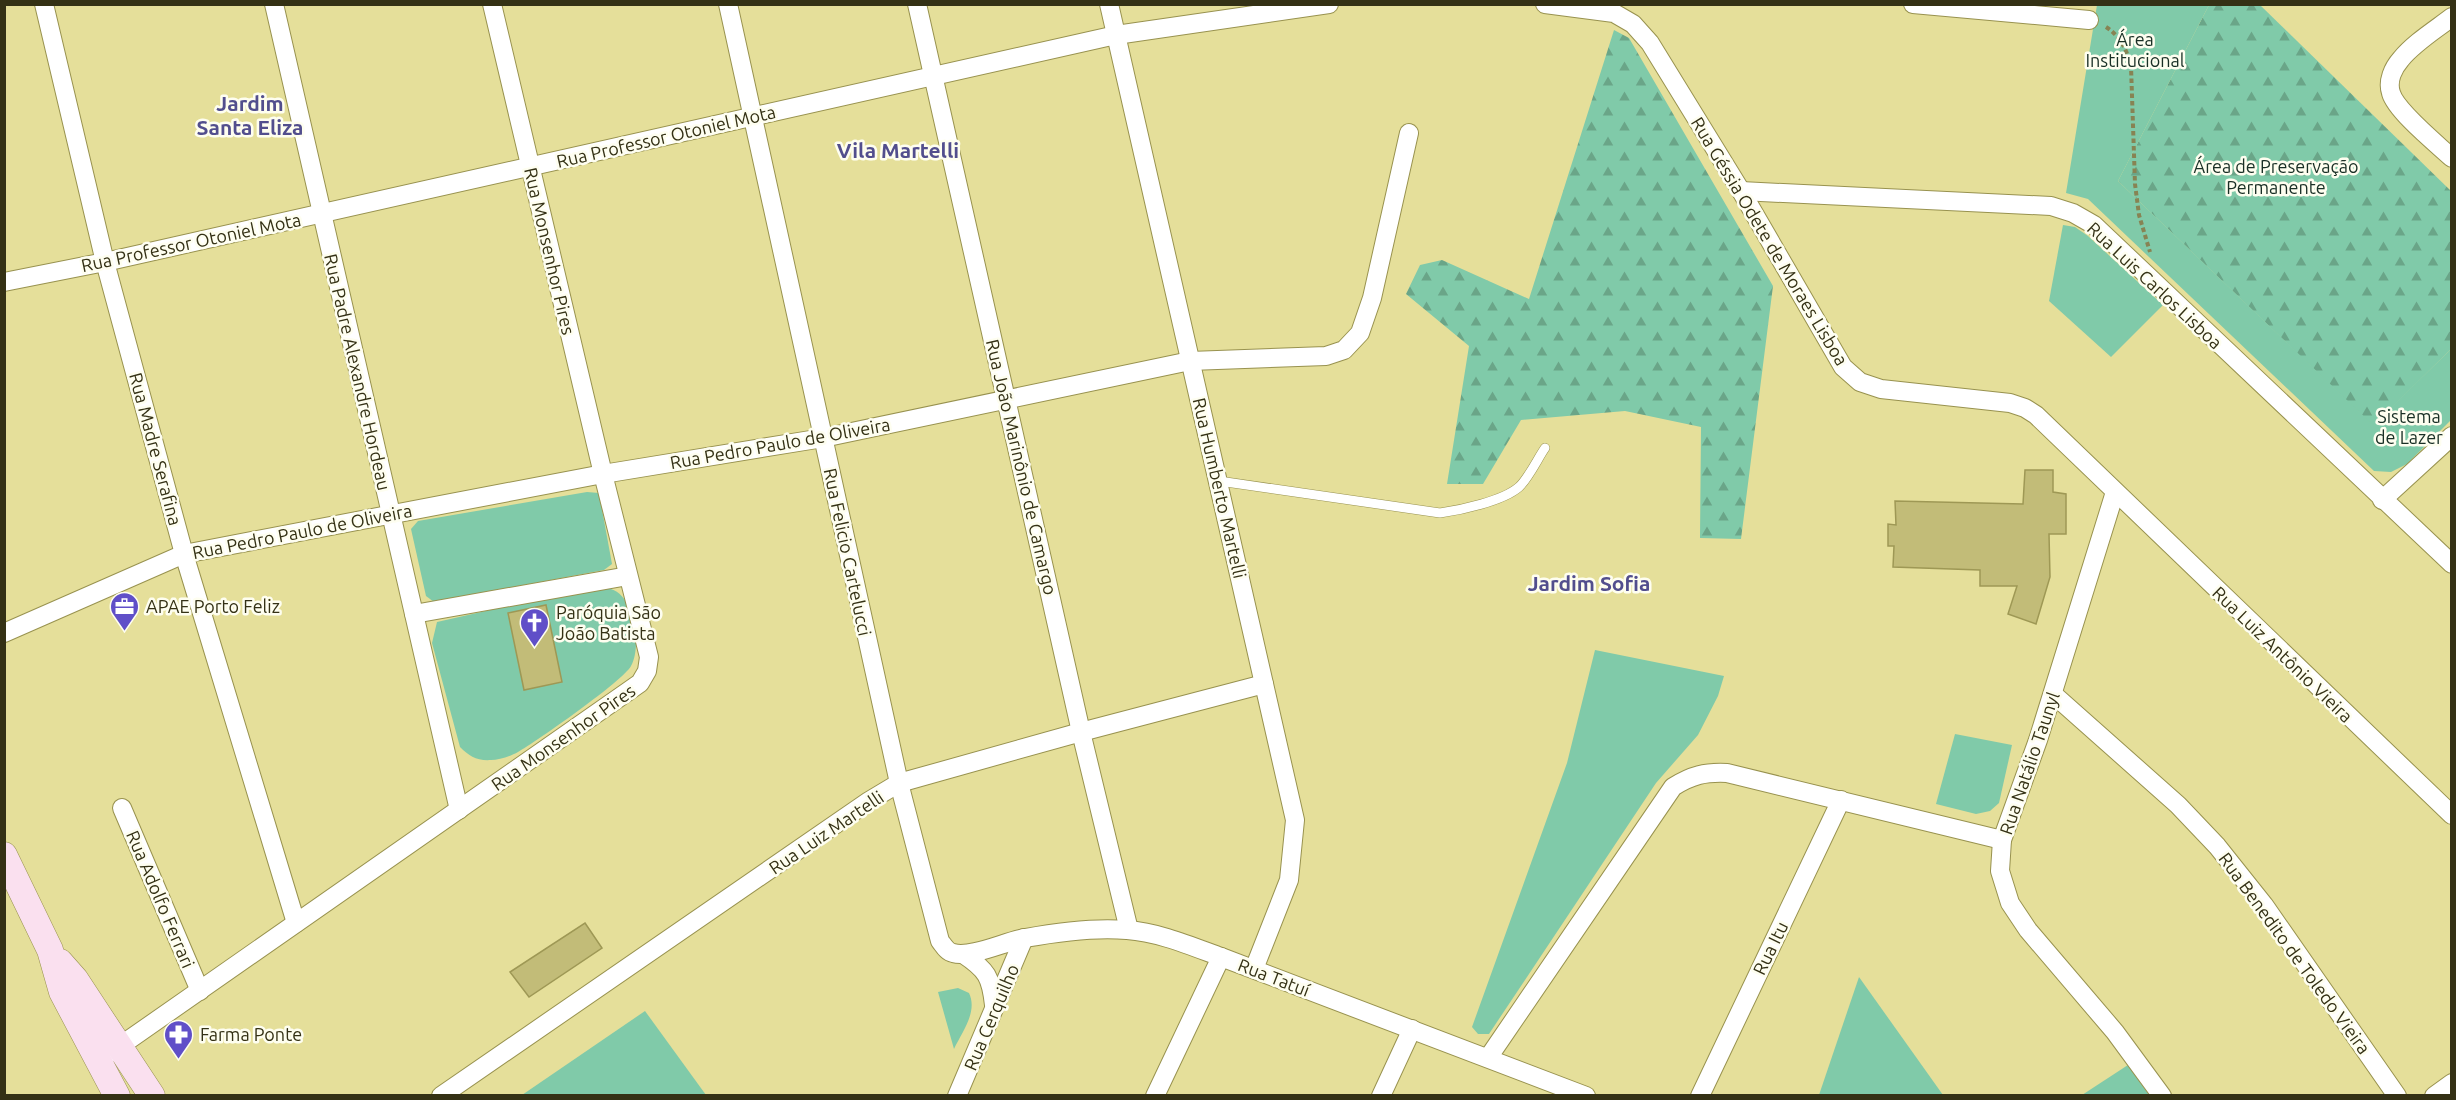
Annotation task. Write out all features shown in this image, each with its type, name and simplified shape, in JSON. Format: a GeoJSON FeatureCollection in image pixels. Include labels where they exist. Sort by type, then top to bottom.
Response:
{"type":"FeatureCollection","features":[{"type":"Feature","properties":{"kind":"main road"},"geometry":{"type":"LineString","coordinates":[[6,860],[50,950],[62,992],[117,1095]]}},
{"type":"Feature","properties":{"kind":"main road"},"geometry":{"type":"LineString","coordinates":[[50,950],[75,979],[152,1095]]}},
{"type":"Feature","properties":{"kind":"street","name":"Rua Madre Serafina"},"geometry":{"type":"LineString","coordinates":[[44,4],[105,262],[184,554],[296,923]]}},
{"type":"Feature","properties":{"kind":"street","name":"Rua Padre Alexandre Hordeau"},"geometry":{"type":"LineString","coordinates":[[274,4],[459,810]]}},
{"type":"Feature","properties":{"kind":"street","name":"Rua Monsenhor Pires"},"geometry":{"type":"LineString","coordinates":[[98,1061],[640,683],[647,671],[649,657],[603,474],[492,4]]}},
{"type":"Feature","properties":{"kind":"street","name":"Rua Felicio Cartelucci"},"geometry":{"type":"LineString","coordinates":[[729,4],[899,783],[940,941],[957,954]]}},
{"type":"Feature","properties":{"kind":"street","name":"Rua João Marinônio de Camargo"},"geometry":{"type":"LineString","coordinates":[[917,4],[1129,930]]}},
{"type":"Feature","properties":{"kind":"street","name":"Rua Humberto Martelli"},"geometry":{"type":"LineString","coordinates":[[1108,4],[1295,820],[1289,880],[1254,969]]}},
{"type":"Feature","properties":{"kind":"street","name":"Rua Professor Otoniel Mota"},"geometry":{"type":"LineString","coordinates":[[4,282],[105,262],[1116,35],[1329,4]]}},
{"type":"Feature","properties":{"kind":"street"},"geometry":{"type":"LineString","coordinates":[[1545,4],[1615,9]]}},
{"type":"Feature","properties":{"kind":"street"},"geometry":{"type":"LineString","coordinates":[[1913,4],[2089,20]]}},
{"type":"Feature","properties":{"kind":"street","name":"Rua Géssia Odete de Moraes Lisboa"},"geometry":{"type":"LineString","coordinates":[[1615,9],[1633,24],[1650,44],[1742,191],[1842,367],[1860,382],[1881,389],[2010,403],[2025,408],[2054,431],[2115,492]]}},
{"type":"Feature","properties":{"kind":"street"},"geometry":{"type":"LineString","coordinates":[[2451,17],[2402,57],[2394,68],[2390,82],[2391,93],[2397,105],[2451,158]]}},
{"type":"Feature","properties":{"kind":"street","name":"Rua Pedro Paulo de Oliveira"},"geometry":{"type":"LineString","coordinates":[[4,633],[184,554],[603,474],[824,438],[1190,361],[1326,356],[1344,350],[1360,333],[1372,298],[1409,133]]}},
{"type":"Feature","properties":{"kind":"street","name":"Rua Luis Carlos Lisboa"},"geometry":{"type":"LineString","coordinates":[[1742,191],[2051,206],[2073,213],[2094,225],[2451,564]]}},
{"type":"Feature","properties":{"kind":"street"},"geometry":{"type":"LineString","coordinates":[[2382,500],[2451,436]]}},
{"type":"Feature","properties":{"kind":"street","name":"Rua Natálio Taunyl"},"geometry":{"type":"LineString","coordinates":[[2115,492],[2053,694],[2002,840],[2000,871],[2010,903],[2028,930],[2115,1032],[2162,1095]]}},
{"type":"Feature","properties":{"kind":"street","name":"Rua Luiz Antônio Vieira"},"geometry":{"type":"LineString","coordinates":[[2115,492],[2451,816]]}},
{"type":"Feature","properties":{"kind":"street"},"geometry":{"type":"LineString","coordinates":[[414,614],[628,576]]}},
{"type":"Feature","properties":{"kind":"street","name":"Rua Luiz Martelli"},"geometry":{"type":"LineString","coordinates":[[441,1095],[859,808],[899,783],[1264,684]]}},
{"type":"Feature","properties":{"kind":"street","name":"Rua Benedito de Toledo Vieira"},"geometry":{"type":"LineString","coordinates":[[2053,694],[2178,805],[2217,846],[2264,905],[2397,1095]]}},
{"type":"Feature","properties":{"kind":"street"},"geometry":{"type":"LineString","coordinates":[[1488,1058],[1673,787],[1689,777],[1707,772],[1728,773],[2002,840]]}},
{"type":"Feature","properties":{"kind":"street","name":"Rua Itu"},"geometry":{"type":"LineString","coordinates":[[1700,1095],[1841,800]]}},
{"type":"Feature","properties":{"kind":"street","name":"Rua Adolfo Ferrari"},"geometry":{"type":"LineString","coordinates":[[122,808],[200,990]]}},
{"type":"Feature","properties":{"kind":"street","name":"Rua Tatuí"},"geometry":{"type":"LineString","coordinates":[[957,954],[1024,938],[1090,930],[1129,930],[1179,942],[1221,957],[1586,1095]]}},
{"type":"Feature","properties":{"kind":"street","name":"Rua Cerquilho"},"geometry":{"type":"LineString","coordinates":[[957,1095],[1024,938]]}},
{"type":"Feature","properties":{"kind":"street"},"geometry":{"type":"LineString","coordinates":[[957,954],[986,972],[992,982],[994,1009]]}},
{"type":"Feature","properties":{"kind":"street"},"geometry":{"type":"LineString","coordinates":[[1155,1095],[1221,957]]}},
{"type":"Feature","properties":{"kind":"street"},"geometry":{"type":"LineString","coordinates":[[1381,1095],[1412,1029]]}},
{"type":"Feature","properties":{"kind":"street"},"geometry":{"type":"LineString","coordinates":[[2434,1095],[2451,1083]]}},
{"type":"Feature","properties":{"kind":"lane"},"geometry":{"type":"LineString","coordinates":[[1219,481],[1440,513],[1487,503],[1520,487],[1545,448]]}},
{"type":"Feature","properties":{"kind":"path"},"geometry":{"type":"LineString","coordinates":[[2089,20],[2113,32],[2128,52],[2131,66],[2135,184],[2139,215],[2159,287]]}},
{"type":"Feature","properties":{"kind":"green space"},"geometry":{"type":"Polygon","coordinates":[[[2097,5],[2209,5],[2118,181],[2373,425],[2451,349],[2451,420],[2407,464],[2391,472],[2374,471],[2088,199],[2066,193],[2097,5]]]}},
{"type":"Feature","properties":{"kind":"green space","name":"Área de Preservação Permanente"},"geometry":{"type":"Polygon","coordinates":[[[2209,5],[2260,5],[2451,191],[2451,349],[2373,426],[2118,181],[2209,5]]]}},
{"type":"Feature","properties":{"kind":"green space"},"geometry":{"type":"Polygon","coordinates":[[[1614,30],[1629,38],[1773,286],[1741,539],[1700,538],[1701,427],[1625,411],[1521,420],[1483,484],[1447,484],[1469,346],[1406,294],[1420,265],[1442,260],[1529,299],[1614,30]]]}},
{"type":"Feature","properties":{"kind":"green space"},"geometry":{"type":"Polygon","coordinates":[[[2063,225],[2075,227],[2088,236],[2163,305],[2111,357],[2049,301],[2063,225]]]}},
{"type":"Feature","properties":{"kind":"green space"},"geometry":{"type":"Polygon","coordinates":[[[587,492],[599,493],[612,564],[604,570],[434,602],[426,596],[411,529],[418,521],[587,492]]]}},
{"type":"Feature","properties":{"kind":"green space"},"geometry":{"type":"Polygon","coordinates":[[[588,588],[611,589],[626,601],[631,611],[636,635],[636,647],[631,666],[597,697],[518,752],[494,760],[477,759],[467,753],[460,747],[432,643],[437,622],[588,588]]]}},
{"type":"Feature","properties":{"kind":"green space"},"geometry":{"type":"Polygon","coordinates":[[[1595,650],[1724,676],[1718,696],[1698,735],[1656,783],[1489,1034],[1478,1034],[1472,1027],[1567,763],[1595,650]]]}},
{"type":"Feature","properties":{"kind":"green space"},"geometry":{"type":"Polygon","coordinates":[[[1955,734],[2012,745],[1999,803],[1990,811],[1976,814],[1936,804],[1955,734]]]}},
{"type":"Feature","properties":{"kind":"green space"},"geometry":{"type":"Polygon","coordinates":[[[1859,977],[1943,1095],[1819,1095],[1859,977]]]}},
{"type":"Feature","properties":{"kind":"green space"},"geometry":{"type":"Polygon","coordinates":[[[958,988],[969,993],[972,1007],[968,1022],[954,1049],[938,992],[958,988]]]}},
{"type":"Feature","properties":{"kind":"green space"},"geometry":{"type":"Polygon","coordinates":[[[645,1011],[706,1095],[522,1095],[645,1011]]]}},
{"type":"Feature","properties":{"kind":"green space"},"geometry":{"type":"Polygon","coordinates":[[[2128,1065],[2149,1095],[2082,1095],[2128,1065]]]}},
{"type":"Feature","properties":{"kind":"building"},"geometry":{"type":"Polygon","coordinates":[[[2025,470],[2053,470],[2053,492],[2066,494],[2066,534],[2049,534],[2050,577],[2036,624],[2008,614],[2017,586],[1980,586],[1980,570],[1893,567],[1894,546],[1888,546],[1888,524],[1896,525],[1895,501],[2023,504],[2025,470]]]}},
{"type":"Feature","properties":{"kind":"building","name":"Paróquia São João Batista"},"geometry":{"type":"Polygon","coordinates":[[[546,605],[562,682],[524,690],[508,613],[546,605]]]}},
{"type":"Feature","properties":{"kind":"building"},"geometry":{"type":"Polygon","coordinates":[[[585,923],[602,948],[529,997],[510,972],[585,923]]]}},
{"type":"Feature","properties":{"kind":"place","name":"APAE Porto Feliz"},"geometry":{"type":"Point","coordinates":[125,632]}},
{"type":"Feature","properties":{"kind":"place","name":"Paróquia São João Batista"},"geometry":{"type":"Point","coordinates":[535,648]}},
{"type":"Feature","properties":{"kind":"place","name":"Farma Ponte"},"geometry":{"type":"Point","coordinates":[179,1060]}},
{"type":"Feature","properties":{"kind":"district","name":"Jardim Santa Eliza"},"geometry":{"type":"Point","coordinates":[250,115]}},
{"type":"Feature","properties":{"kind":"district","name":"Vila Martelli"},"geometry":{"type":"Point","coordinates":[898,150]}},
{"type":"Feature","properties":{"kind":"district","name":"Jardim Sofia"},"geometry":{"type":"Point","coordinates":[1589,583]}},
{"type":"Feature","properties":{"kind":"park label","name":"Área Institucional"},"geometry":{"type":"Point","coordinates":[2135,49]}},
{"type":"Feature","properties":{"kind":"park label","name":"Sistema de Lazer"},"geometry":{"type":"Point","coordinates":[2409,426]}}]}
